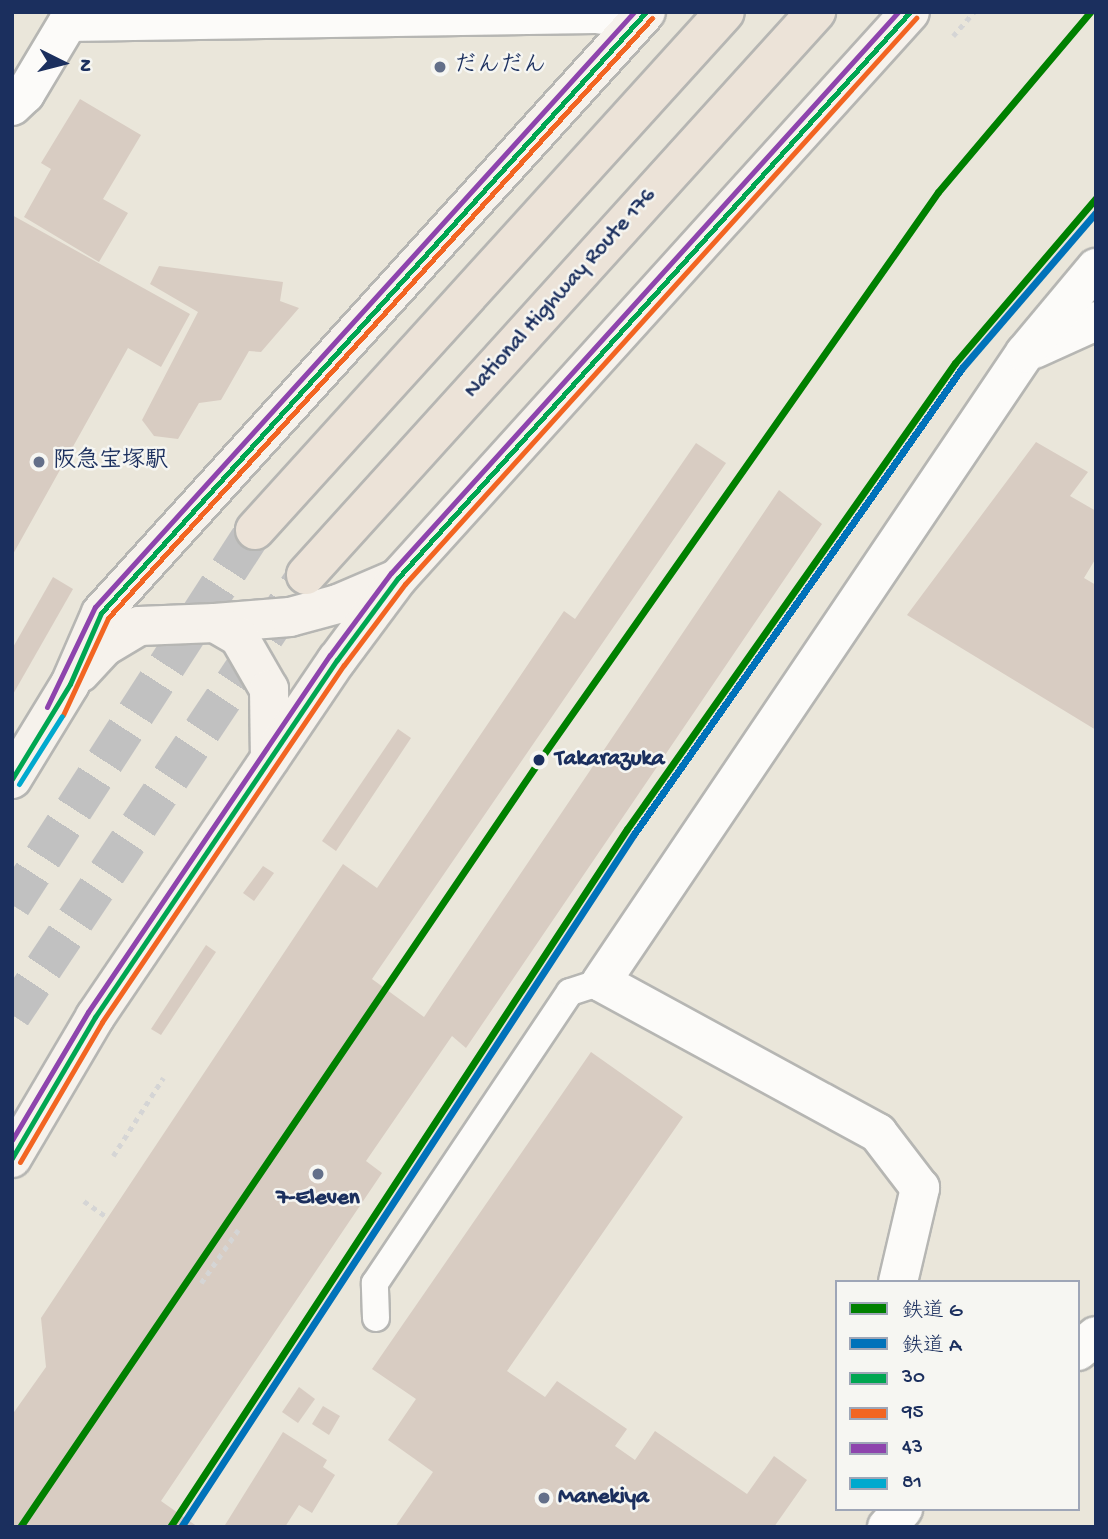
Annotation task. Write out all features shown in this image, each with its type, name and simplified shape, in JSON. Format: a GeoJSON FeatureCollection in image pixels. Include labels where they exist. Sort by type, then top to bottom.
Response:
{"type":"FeatureCollection","features":[{"type":"Feature","properties":{"kind":"highway"},"geometry":{"type":"LineString","coordinates":[[255,530],[725,12]]}},
{"type":"Feature","properties":{"kind":"highway","name":"National Highway Route 176"},"geometry":{"type":"LineString","coordinates":[[306,575],[816,12]]}},
{"type":"Feature","properties":{"kind":"street"},"geometry":{"type":"LineString","coordinates":[[12,1158],[95,1017],[270,758],[398,578],[910,12]]}},
{"type":"Feature","properties":{"kind":"street"},"geometry":{"type":"LineString","coordinates":[[12,106],[25,94],[71,17],[643,16]]}},
{"type":"Feature","properties":{"kind":"street"},"geometry":{"type":"LineString","coordinates":[[12,779],[70,684],[101,612],[643,16]]}},
{"type":"Feature","properties":{"kind":"street"},"geometry":{"type":"LineString","coordinates":[[898,1280],[920,1188],[877,1133],[601,982],[1025,353],[1096,268]]}},
{"type":"Feature","properties":{"kind":"street"},"geometry":{"type":"LineString","coordinates":[[1025,353],[1096,321]]}},
{"type":"Feature","properties":{"kind":"street"},"geometry":{"type":"LineString","coordinates":[[70,684],[104,647],[139,626],[290,617],[338,604],[398,578]]}},
{"type":"Feature","properties":{"kind":"street"},"geometry":{"type":"LineString","coordinates":[[215,623],[239,637],[269,689],[270,758]]}},
{"type":"Feature","properties":{"kind":"street"},"geometry":{"type":"LineString","coordinates":[[1080,1349],[1096,1336]]}},
{"type":"Feature","properties":{"kind":"lane"},"geometry":{"type":"LineString","coordinates":[[376,1318],[375,1283],[570,992],[601,982]]}},
{"type":"Feature","properties":{"kind":"path"},"geometry":{"type":"LineString","coordinates":[[113,1156],[163,1078]]}},
{"type":"Feature","properties":{"kind":"path"},"geometry":{"type":"LineString","coordinates":[[84,1201],[107,1217]]}},
{"type":"Feature","properties":{"kind":"path"},"geometry":{"type":"LineString","coordinates":[[201,1283],[238,1230]]}},
{"type":"Feature","properties":{"kind":"building"},"geometry":{"type":"Polygon","coordinates":[[[80,99],[141,135],[103,199],[128,213],[99,262],[24,217],[51,169],[41,163],[80,99]]]}},
{"type":"Feature","properties":{"kind":"building","name":"阪急宝塚駅"},"geometry":{"type":"Polygon","coordinates":[[[12,215],[190,314],[161,367],[128,348],[12,556],[12,215]]]}},
{"type":"Feature","properties":{"kind":"building"},"geometry":{"type":"Polygon","coordinates":[[[159,266],[283,282],[280,301],[299,308],[261,352],[249,351],[221,400],[199,403],[178,439],[154,436],[142,420],[198,312],[150,284],[159,266]]]}},
{"type":"Feature","properties":{"kind":"building"},"geometry":{"type":"Polygon","coordinates":[[[1036,442],[1088,472],[1070,496],[1096,511],[1096,558],[1084,578],[1096,585],[1096,730],[907,615],[1036,442]]]}},
{"type":"Feature","properties":{"kind":"building"},"geometry":{"type":"Polygon","coordinates":[[[696,443],[726,463],[372,979],[424,1017],[779,490],[822,524],[466,1048],[452,1036],[366,1161],[382,1173],[161,1501],[198,1527],[12,1527],[12,1415],[46,1367],[41,1318],[343,864],[377,888],[564,611],[575,619],[696,443]]]}},
{"type":"Feature","properties":{"kind":"building"},"geometry":{"type":"Polygon","coordinates":[[[53,577],[73,589],[12,696],[12,649],[53,577]]]}},
{"type":"Feature","properties":{"kind":"building"},"geometry":{"type":"Polygon","coordinates":[[[398,729],[411,738],[336,851],[322,841],[398,729]]]}},
{"type":"Feature","properties":{"kind":"building"},"geometry":{"type":"Polygon","coordinates":[[[263,866],[274,873],[254,901],[243,893],[263,866]]]}},
{"type":"Feature","properties":{"kind":"building"},"geometry":{"type":"Polygon","coordinates":[[[206,945],[216,952],[161,1035],[151,1029],[206,945]]]}},
{"type":"Feature","properties":{"kind":"building"},"geometry":{"type":"Polygon","coordinates":[[[591,1052],[683,1117],[507,1371],[545,1397],[557,1381],[627,1429],[615,1446],[635,1460],[655,1431],[747,1494],[774,1456],[807,1480],[774,1527],[395,1527],[433,1472],[388,1440],[416,1399],[372,1369],[591,1052]]]}},
{"type":"Feature","properties":{"kind":"building"},"geometry":{"type":"Polygon","coordinates":[[[299,1387],[315,1399],[298,1423],[282,1412],[299,1387]]]}},
{"type":"Feature","properties":{"kind":"building"},"geometry":{"type":"Polygon","coordinates":[[[323,1406],[340,1416],[329,1435],[312,1424],[323,1406]]]}},
{"type":"Feature","properties":{"kind":"building"},"geometry":{"type":"Polygon","coordinates":[[[283,1432],[327,1460],[323,1467],[335,1475],[312,1513],[299,1505],[285,1527],[228,1527],[225,1525],[283,1432]]]}},
{"type":"Feature","properties":{"kind":"tunnel"},"geometry":{"type":"LineString","coordinates":[[12,905],[255,530]]}},
{"type":"Feature","properties":{"kind":"tunnel"},"geometry":{"type":"LineString","coordinates":[[12,1015],[306,575]]}},
{"type":"Feature","properties":{"kind":"rail line","name":"G"},"geometry":{"type":"LineString","coordinates":[[20,1527],[541,758],[938,192],[1090,12]]}},
{"type":"Feature","properties":{"kind":"rail line","name":"G"},"geometry":{"type":"LineString","coordinates":[[170,1527],[627,829],[955,363],[1096,198]]}},
{"type":"Feature","properties":{"kind":"rail line","name":"A"},"geometry":{"type":"LineString","coordinates":[[181,1527],[634,834],[962,368],[1096,212]]}},
{"type":"Feature","properties":{"kind":"transit line","name":"43"},"geometry":{"type":"LineString","coordinates":[[47,707],[95,607],[634,12]]}},
{"type":"Feature","properties":{"kind":"transit line","name":"30"},"geometry":{"type":"LineString","coordinates":[[12,779],[70,684],[101,613],[646,12]]}},
{"type":"Feature","properties":{"kind":"transit line","name":"43"},"geometry":{"type":"LineString","coordinates":[[12,1140],[88,1012],[330,655],[391,573],[898,12]]}},
{"type":"Feature","properties":{"kind":"transit line","name":"30"},"geometry":{"type":"LineString","coordinates":[[12,1158],[95,1017],[337,660],[398,578],[910,12]]}},
{"type":"Feature","properties":{"kind":"transit line","name":"95"},"geometry":{"type":"LineString","coordinates":[[63,715],[108,618],[652,18]]}},
{"type":"Feature","properties":{"kind":"transit line","name":"95"},"geometry":{"type":"LineString","coordinates":[[20,1162],[102,1022],[344,665],[405,584],[916,18]]}},
{"type":"Feature","properties":{"kind":"transit line","name":"81"},"geometry":{"type":"LineString","coordinates":[[19,784],[62,716]]}},
{"type":"Feature","properties":{"kind":"place","name":"だんだん"},"geometry":{"type":"Point","coordinates":[440,67]}},
{"type":"Feature","properties":{"kind":"place","name":"阪急宝塚駅"},"geometry":{"type":"Point","coordinates":[39,462]}},
{"type":"Feature","properties":{"kind":"place","name":"Takarazuka"},"geometry":{"type":"Point","coordinates":[539,760]}},
{"type":"Feature","properties":{"kind":"place","name":"7-Eleven"},"geometry":{"type":"Point","coordinates":[318,1174]}},
{"type":"Feature","properties":{"kind":"place","name":"Manekiya"},"geometry":{"type":"Point","coordinates":[544,1498]}}]}
